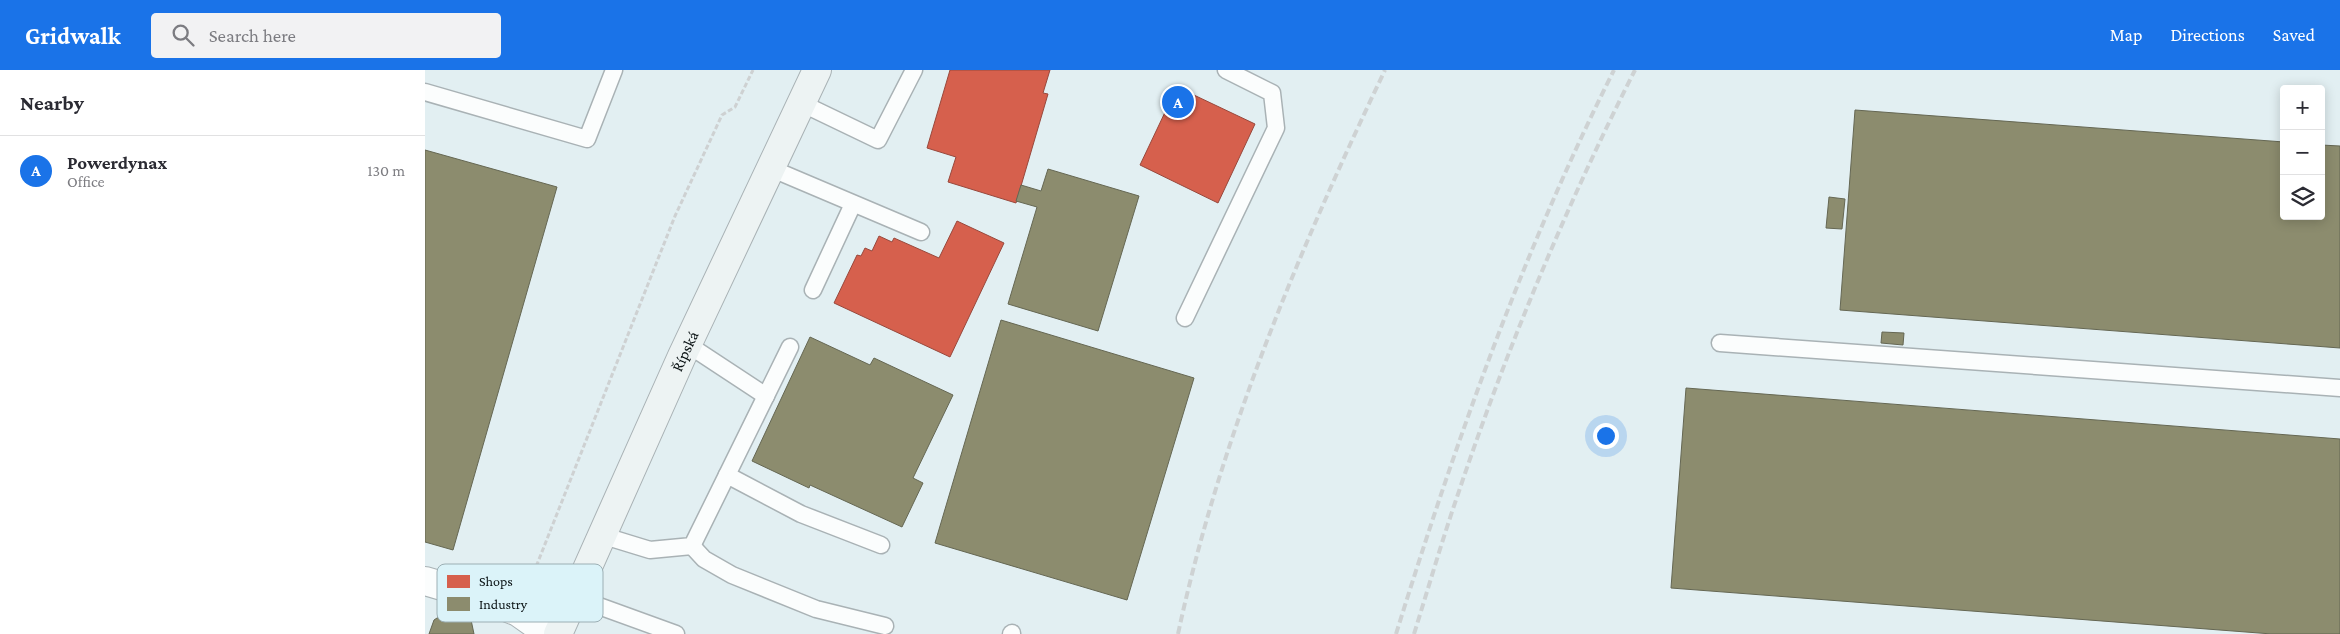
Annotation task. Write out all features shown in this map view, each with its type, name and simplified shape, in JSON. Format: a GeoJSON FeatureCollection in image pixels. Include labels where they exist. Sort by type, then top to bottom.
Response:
{"type":"FeatureCollection","features":[{"type":"Feature","properties":{"kind":"street","name":"Řípská"},"geometry":{"type":"LineString","coordinates":[[588,564],[687,344],[817,70]]}},
{"type":"Feature","properties":{"kind":"street"},"geometry":{"type":"LineString","coordinates":[[425,581],[437,585]]}},
{"type":"Feature","properties":{"kind":"street"},"geometry":{"type":"LineString","coordinates":[[533,622],[549,634]]}},
{"type":"Feature","properties":{"kind":"street","name":"Řípská"},"geometry":{"type":"LineString","coordinates":[[558,634],[563,622]]}},
{"type":"Feature","properties":{"kind":"lane"},"geometry":{"type":"LineString","coordinates":[[425,92],[587,139],[614,70]]}},
{"type":"Feature","properties":{"kind":"lane"},"geometry":{"type":"LineString","coordinates":[[801,104],[878,140],[914,70]]}},
{"type":"Feature","properties":{"kind":"lane"},"geometry":{"type":"LineString","coordinates":[[1185,318],[1277,128],[1272,93],[1227,70]]}},
{"type":"Feature","properties":{"kind":"lane"},"geometry":{"type":"LineString","coordinates":[[770,168],[921,232]]}},
{"type":"Feature","properties":{"kind":"lane"},"geometry":{"type":"LineString","coordinates":[[813,290],[853,204]]}},
{"type":"Feature","properties":{"kind":"lane"},"geometry":{"type":"LineString","coordinates":[[1720,343],[2340,388]]}},
{"type":"Feature","properties":{"kind":"lane"},"geometry":{"type":"LineString","coordinates":[[687,344],[766,396]]}},
{"type":"Feature","properties":{"kind":"lane"},"geometry":{"type":"LineString","coordinates":[[692,546],[790,347]]}},
{"type":"Feature","properties":{"kind":"lane"},"geometry":{"type":"LineString","coordinates":[[727,476],[801,514],[881,545]]}},
{"type":"Feature","properties":{"kind":"lane"},"geometry":{"type":"LineString","coordinates":[[601,535],[650,550],[692,546]]}},
{"type":"Feature","properties":{"kind":"lane"},"geometry":{"type":"LineString","coordinates":[[692,546],[704,559],[733,575],[816,609],[885,626]]}},
{"type":"Feature","properties":{"kind":"lane"},"geometry":{"type":"LineString","coordinates":[[603,608],[676,634]]}},
{"type":"Feature","properties":{"kind":"path"},"geometry":{"type":"LineString","coordinates":[[538,564],[675,216],[722,115],[735,107],[753,70]]}},
{"type":"Feature","properties":{"kind":"building: Shops"},"geometry":{"type":"Polygon","coordinates":[[[950,70],[1050,70],[1043,93],[1048,94],[1016,203],[948,182],[956,157],[927,148],[950,70]]]}},
{"type":"Feature","properties":{"kind":"building: Shops"},"geometry":{"type":"Polygon","coordinates":[[[1177,87],[1255,124],[1218,203],[1140,165],[1177,87]]]}},
{"type":"Feature","properties":{"kind":"building: Shops"},"geometry":{"type":"Polygon","coordinates":[[[957,221],[1004,243],[950,357],[834,303],[857,255],[861,256],[865,248],[872,251],[879,236],[892,242],[894,238],[939,258],[957,221]]]}},
{"type":"Feature","properties":{"kind":"building: Industry"},"geometry":{"type":"Polygon","coordinates":[[[1855,110],[2280,142],[2280,220],[2325,220],[2325,145],[2340,146],[2340,348],[1840,310],[1855,110]]]}},
{"type":"Feature","properties":{"kind":"building: Industry"},"geometry":{"type":"Polygon","coordinates":[[[425,150],[557,187],[453,550],[425,542],[425,150]]]}},
{"type":"Feature","properties":{"kind":"building: Industry"},"geometry":{"type":"Polygon","coordinates":[[[1048,169],[1139,196],[1098,331],[1008,304],[1037,207],[1016,201],[1021,185],[1041,191],[1048,169]]]}},
{"type":"Feature","properties":{"kind":"building: Industry"},"geometry":{"type":"Polygon","coordinates":[[[1829,197],[1845,199],[1842,229],[1826,228],[1829,197]]]}},
{"type":"Feature","properties":{"kind":"building: Industry"},"geometry":{"type":"Polygon","coordinates":[[[1001,320],[1194,378],[1127,600],[935,543],[1001,320]]]}},
{"type":"Feature","properties":{"kind":"building: Industry"},"geometry":{"type":"Polygon","coordinates":[[[1882,332],[1904,333],[1903,345],[1881,343],[1882,332]]]}},
{"type":"Feature","properties":{"kind":"building: Industry"},"geometry":{"type":"Polygon","coordinates":[[[810,337],[870,365],[874,358],[953,395],[913,478],[923,483],[902,527],[810,485],[809,488],[752,461],[810,337]]]}},
{"type":"Feature","properties":{"kind":"building: Industry"},"geometry":{"type":"Polygon","coordinates":[[[1686,388],[2340,439],[2340,634],[2272,634],[1671,588],[1686,388]]]}},
{"type":"Feature","properties":{"kind":"building: Industry"},"geometry":{"type":"Polygon","coordinates":[[[437,618],[437,622],[471,622],[474,634],[429,634],[434,620],[437,618]]]}},
{"type":"Feature","properties":{"kind":"railway"},"geometry":{"type":"LineString","coordinates":[[1178,634],[1195,561],[1216,488],[1265,346],[1322,206],[1385,70]]}},
{"type":"Feature","properties":{"kind":"railway"},"geometry":{"type":"LineString","coordinates":[[1396,634],[1467,418],[1493,348],[1550,207],[1614,70]]}},
{"type":"Feature","properties":{"kind":"railway"},"geometry":{"type":"LineString","coordinates":[[1414,634],[1456,500],[1516,336],[1584,175],[1635,70]]}},
{"type":"Feature","properties":{"kind":"place","name":"Powerdynax"},"geometry":{"type":"Point","coordinates":[1178,102]}}]}
